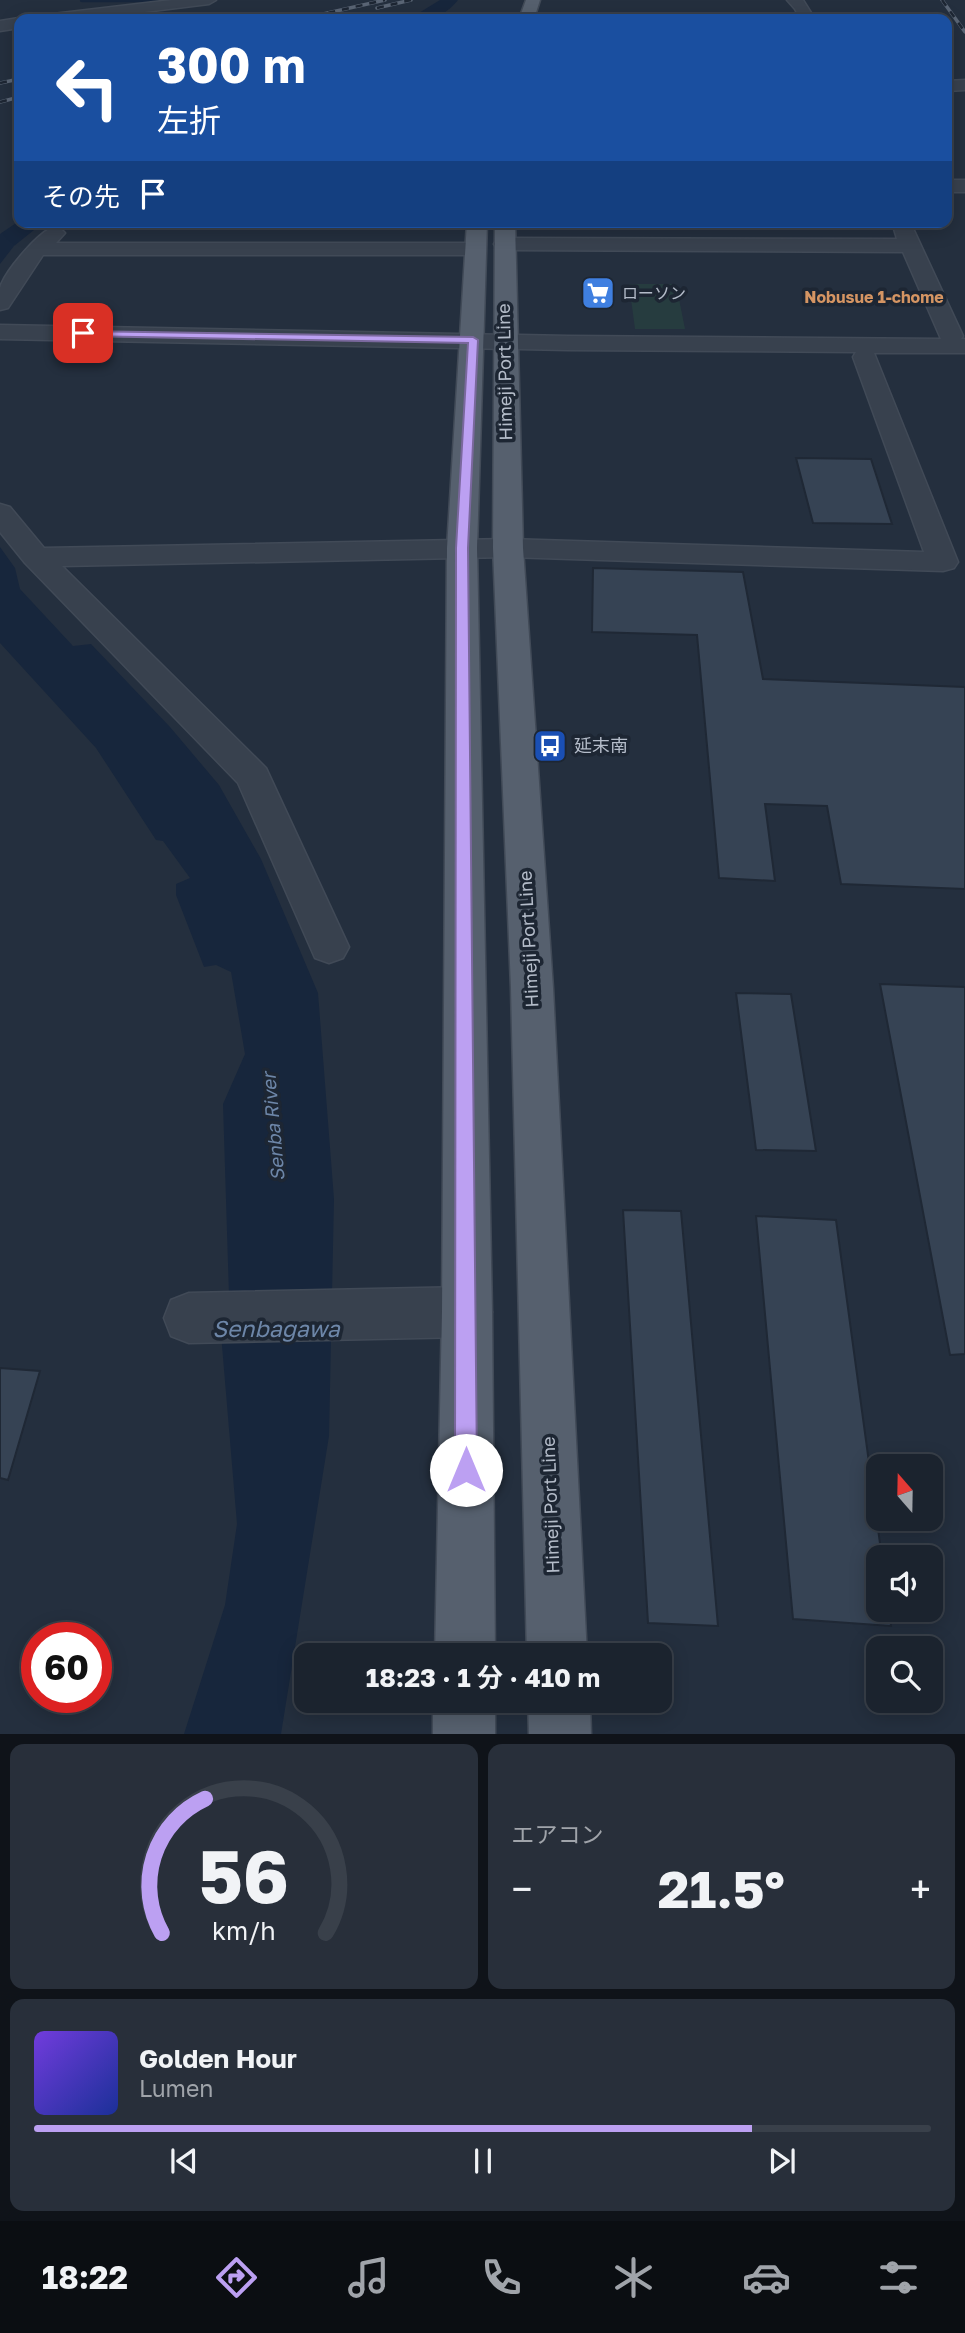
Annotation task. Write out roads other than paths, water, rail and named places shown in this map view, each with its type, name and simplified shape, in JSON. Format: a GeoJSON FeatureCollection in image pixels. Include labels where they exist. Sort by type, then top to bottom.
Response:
{"type":"FeatureCollection","features":[{"type":"Feature","properties":{"kind":"main road","name":"Himeji Port Line"},"geometry":{"type":"LineString","coordinates":[[490,234],[489,340],[508,548],[532,988],[557,1643]]}},
{"type":"Feature","properties":{"kind":"main road","name":"Himeji Port Line"},"geometry":{"type":"LineString","coordinates":[[465,1643],[467,1312],[462,548],[489,340]]}},
{"type":"Feature","properties":{"kind":"main road"},"geometry":{"type":"LineString","coordinates":[[464,1713],[464,1734]]}},
{"type":"Feature","properties":{"kind":"main road"},"geometry":{"type":"LineString","coordinates":[[559,1713],[560,1734]]}},
{"type":"Feature","properties":{"kind":"street"},"geometry":{"type":"LineString","coordinates":[[94,14],[209,0]]}},
{"type":"Feature","properties":{"kind":"street"},"geometry":{"type":"LineString","coordinates":[[794,0],[805,14]]}},
{"type":"Feature","properties":{"kind":"street"},"geometry":{"type":"LineString","coordinates":[[0,303],[37,249],[60,228]]}},
{"type":"Feature","properties":{"kind":"street"},"geometry":{"type":"LineString","coordinates":[[0,332],[568,343],[960,339],[903,228]]}},
{"type":"Feature","properties":{"kind":"street"},"geometry":{"type":"LineString","coordinates":[[37,249],[490,234],[912,246]]}},
{"type":"Feature","properties":{"kind":"street"},"geometry":{"type":"LineString","coordinates":[[568,343],[591,353],[965,358]]}},
{"type":"Feature","properties":{"kind":"street"},"geometry":{"type":"LineString","coordinates":[[36,557],[508,548],[943,562],[865,357]]}},
{"type":"Feature","properties":{"kind":"street"},"geometry":{"type":"LineString","coordinates":[[0,513],[36,557],[253,776],[330,947]]}},
{"type":"Feature","properties":{"kind":"street"},"geometry":{"type":"LineString","coordinates":[[189,1318],[467,1312]]}},
{"type":"Feature","properties":{"kind":"water"},"geometry":{"type":"Polygon","coordinates":[[[440,0],[458,0],[440,14],[417,14],[440,0]]]}},
{"type":"Feature","properties":{"kind":"water"},"geometry":{"type":"Polygon","coordinates":[[[14,224],[14,228],[36,228],[14,246],[0,264],[0,234],[14,224]]]}},
{"type":"Feature","properties":{"kind":"water","name":"Senbagawa"},"geometry":{"type":"Polygon","coordinates":[[[0,547],[15,568],[20,589],[73,646],[91,644],[170,727],[219,785],[261,859],[318,993],[334,1199],[329,1436],[281,1734],[184,1734],[225,1605],[237,1524],[218,1298],[229,1295],[223,1104],[245,1054],[231,972],[216,965],[204,967],[176,895],[176,884],[190,878],[163,841],[156,840],[96,748],[0,643],[0,547]]]}},
{"type":"Feature","properties":{"kind":"waterway"},"geometry":{"type":"LineString","coordinates":[[82,0],[169,0]]}},
{"type":"Feature","properties":{"kind":"railway"},"geometry":{"type":"LineString","coordinates":[[323,14],[385,0]]}},
{"type":"Feature","properties":{"kind":"railway"},"geometry":{"type":"LineString","coordinates":[[377,8],[411,0]]}},
{"type":"Feature","properties":{"kind":"railway"},"geometry":{"type":"LineString","coordinates":[[942,0],[965,32]]}},
{"type":"Feature","properties":{"kind":"railway"},"geometry":{"type":"LineString","coordinates":[[0,83],[14,80]]}},
{"type":"Feature","properties":{"kind":"railway"},"geometry":{"type":"LineString","coordinates":[[0,102],[14,98]]}},
{"type":"Feature","properties":{"kind":"place","name":"ローソン"},"geometry":{"type":"Point","coordinates":[598,293]}},
{"type":"Feature","properties":{"kind":"place","name":"延末南"},"geometry":{"type":"Point","coordinates":[550,746]}},
{"type":"Feature","properties":{"kind":"district","name":"Nobusue 1-chome"},"geometry":{"type":"Point","coordinates":[874,297]}},
{"type":"Feature","properties":{"kind":"water label","name":"Senba River"},"geometry":{"type":"Point","coordinates":[273,1127]}}]}
